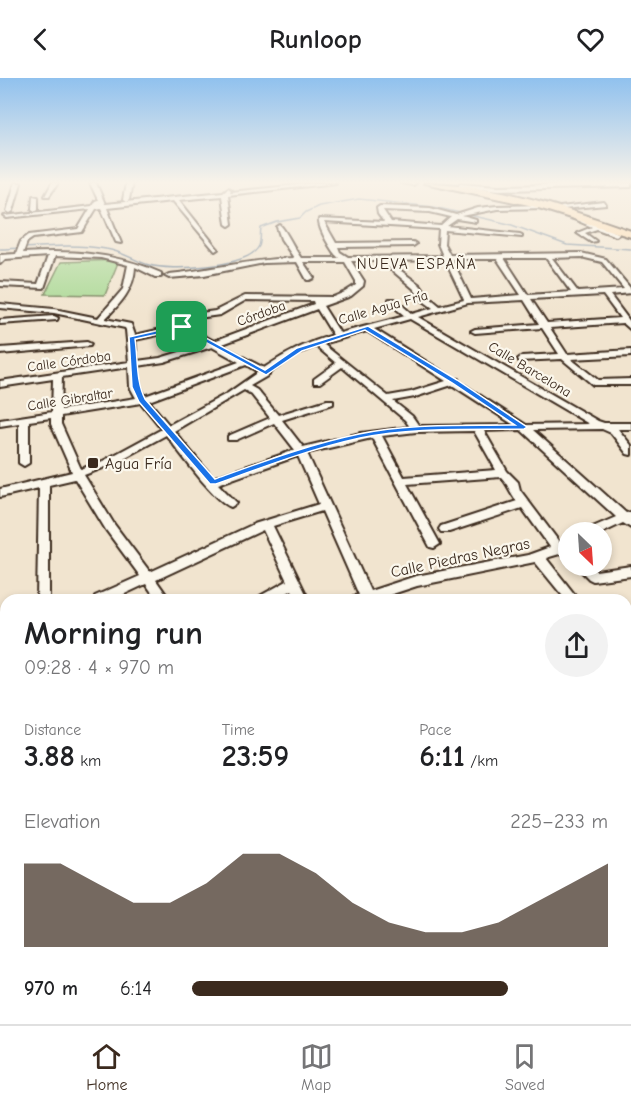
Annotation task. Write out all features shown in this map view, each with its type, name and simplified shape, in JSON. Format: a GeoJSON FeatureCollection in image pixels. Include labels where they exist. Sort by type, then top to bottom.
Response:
{"type":"FeatureCollection","features":[{"type":"Feature","properties":{"kind":"main road"},"geometry":{"type":"LineString","coordinates":[[604,227],[615,231],[631,232]]}},
{"type":"Feature","properties":{"kind":"street"},"geometry":{"type":"LineString","coordinates":[[21,251],[26,237],[78,232],[81,227]]}},
{"type":"Feature","properties":{"kind":"street"},"geometry":{"type":"LineString","coordinates":[[111,227],[119,242]]}},
{"type":"Feature","properties":{"kind":"street"},"geometry":{"type":"LineString","coordinates":[[198,227],[215,249]]}},
{"type":"Feature","properties":{"kind":"street"},"geometry":{"type":"LineString","coordinates":[[280,227],[286,243],[310,278]]}},
{"type":"Feature","properties":{"kind":"street"},"geometry":{"type":"LineString","coordinates":[[131,338],[182,327],[194,317],[216,313],[245,298],[335,299],[355,289],[360,284],[344,259],[338,255],[334,244],[322,227]]}},
{"type":"Feature","properties":{"kind":"street"},"geometry":{"type":"LineString","coordinates":[[433,227],[520,236]]}},
{"type":"Feature","properties":{"kind":"street"},"geometry":{"type":"LineString","coordinates":[[593,241],[580,233],[596,227]]}},
{"type":"Feature","properties":{"kind":"street"},"geometry":{"type":"LineString","coordinates":[[597,227],[615,231]]}},
{"type":"Feature","properties":{"kind":"street"},"geometry":{"type":"LineString","coordinates":[[603,227],[615,231]]}},
{"type":"Feature","properties":{"kind":"street"},"geometry":{"type":"LineString","coordinates":[[442,228],[440,240],[468,301]]}},
{"type":"Feature","properties":{"kind":"street"},"geometry":{"type":"LineString","coordinates":[[410,233],[417,257]]}},
{"type":"Feature","properties":{"kind":"street"},"geometry":{"type":"LineString","coordinates":[[334,244],[413,244]]}},
{"type":"Feature","properties":{"kind":"street"},"geometry":{"type":"LineString","coordinates":[[0,262],[2,257],[21,251],[116,257],[158,275]]}},
{"type":"Feature","properties":{"kind":"street"},"geometry":{"type":"LineString","coordinates":[[0,284],[39,286],[52,254]]}},
{"type":"Feature","properties":{"kind":"street"},"geometry":{"type":"LineString","coordinates":[[169,276],[204,273],[255,262],[547,255],[596,257],[604,260],[630,291]]}},
{"type":"Feature","properties":{"kind":"street"},"geometry":{"type":"LineString","coordinates":[[547,255],[576,294]]}},
{"type":"Feature","properties":{"kind":"street"},"geometry":{"type":"LineString","coordinates":[[499,256],[564,356],[596,383],[631,382]]}},
{"type":"Feature","properties":{"kind":"street"},"geometry":{"type":"LineString","coordinates":[[383,258],[386,263],[417,287],[437,308]]}},
{"type":"Feature","properties":{"kind":"street"},"geometry":{"type":"LineString","coordinates":[[104,321],[129,286],[132,263]]}},
{"type":"Feature","properties":{"kind":"street","name":"Calle Agua Fría"},"geometry":{"type":"LineString","coordinates":[[0,493],[78,475],[107,463],[266,373],[292,353],[316,342],[409,315],[468,301],[630,291]]}},
{"type":"Feature","properties":{"kind":"street"},"geometry":{"type":"LineString","coordinates":[[605,293],[631,328]]}},
{"type":"Feature","properties":{"kind":"street"},"geometry":{"type":"LineString","coordinates":[[316,298],[338,336]]}},
{"type":"Feature","properties":{"kind":"street","name":"Córdoba"},"geometry":{"type":"LineString","coordinates":[[211,344],[316,298]]}},
{"type":"Feature","properties":{"kind":"street","name":"Calle Barcelona"},"geometry":{"type":"LineString","coordinates":[[392,301],[409,315],[614,431],[631,452]]}},
{"type":"Feature","properties":{"kind":"street"},"geometry":{"type":"LineString","coordinates":[[0,306],[54,310],[128,326],[135,366],[135,387],[142,400],[231,503]]}},
{"type":"Feature","properties":{"kind":"street"},"geometry":{"type":"LineString","coordinates":[[0,322],[54,318]]}},
{"type":"Feature","properties":{"kind":"street"},"geometry":{"type":"LineString","coordinates":[[475,331],[545,324],[625,320]]}},
{"type":"Feature","properties":{"kind":"street"},"geometry":{"type":"LineString","coordinates":[[182,327],[266,373]]}},
{"type":"Feature","properties":{"kind":"street"},"geometry":{"type":"LineString","coordinates":[[366,327],[455,381],[524,427],[629,519],[612,525]]}},
{"type":"Feature","properties":{"kind":"street"},"geometry":{"type":"LineString","coordinates":[[316,342],[412,421],[416,429]]}},
{"type":"Feature","properties":{"kind":"street"},"geometry":{"type":"LineString","coordinates":[[0,351],[87,344]]}},
{"type":"Feature","properties":{"kind":"street","name":"Calle Córdoba"},"geometry":{"type":"LineString","coordinates":[[0,384],[135,366],[170,358],[211,344]]}},
{"type":"Feature","properties":{"kind":"street"},"geometry":{"type":"LineString","coordinates":[[522,359],[631,353]]}},
{"type":"Feature","properties":{"kind":"street","name":"Calle Gibraltar"},"geometry":{"type":"LineString","coordinates":[[0,423],[142,400],[244,363]]}},
{"type":"Feature","properties":{"kind":"street"},"geometry":{"type":"LineString","coordinates":[[317,381],[342,363]]}},
{"type":"Feature","properties":{"kind":"street"},"geometry":{"type":"LineString","coordinates":[[58,376],[55,414],[58,430],[78,475],[110,528],[161,594]]}},
{"type":"Feature","properties":{"kind":"street"},"geometry":{"type":"LineString","coordinates":[[385,399],[414,394],[455,381]]}},
{"type":"Feature","properties":{"kind":"street"},"geometry":{"type":"LineString","coordinates":[[244,386],[254,392],[301,451],[360,594]]}},
{"type":"Feature","properties":{"kind":"street"},"geometry":{"type":"LineString","coordinates":[[232,438],[276,419],[330,402]]}},
{"type":"Feature","properties":{"kind":"street"},"geometry":{"type":"LineString","coordinates":[[24,419],[24,463]]}},
{"type":"Feature","properties":{"kind":"street"},"geometry":{"type":"LineString","coordinates":[[213,482],[301,451],[361,436],[416,429],[631,426]]}},
{"type":"Feature","properties":{"kind":"street"},"geometry":{"type":"LineString","coordinates":[[477,428],[503,473],[513,482],[515,491],[558,540]]}},
{"type":"Feature","properties":{"kind":"street"},"geometry":{"type":"LineString","coordinates":[[376,435],[434,544]]}},
{"type":"Feature","properties":{"kind":"street"},"geometry":{"type":"LineString","coordinates":[[400,481],[503,473]]}},
{"type":"Feature","properties":{"kind":"street"},"geometry":{"type":"LineString","coordinates":[[43,594],[44,484]]}},
{"type":"Feature","properties":{"kind":"street"},"geometry":{"type":"LineString","coordinates":[[445,529],[524,503]]}},
{"type":"Feature","properties":{"kind":"street"},"geometry":{"type":"LineString","coordinates":[[113,594],[266,524],[325,506]]}},
{"type":"Feature","properties":{"kind":"street"},"geometry":{"type":"LineString","coordinates":[[266,524],[300,594]]}},
{"type":"Feature","properties":{"kind":"street","name":"Calle Piedras Negras"},"geometry":{"type":"LineString","coordinates":[[376,594],[416,580],[538,557],[558,550]]}},
{"type":"Feature","properties":{"kind":"street"},"geometry":{"type":"LineString","coordinates":[[538,557],[568,594]]}},
{"type":"Feature","properties":{"kind":"street"},"geometry":{"type":"LineString","coordinates":[[612,574],[631,571]]}},
{"type":"Feature","properties":{"kind":"street"},"geometry":{"type":"LineString","coordinates":[[275,594],[294,583]]}},
{"type":"Feature","properties":{"kind":"green space"},"geometry":{"type":"Polygon","coordinates":[[[119,260],[105,295],[45,294],[61,262],[119,260]]]}},
{"type":"Feature","properties":{"kind":"waterway"},"geometry":{"type":"LineString","coordinates":[[0,249],[93,247],[112,250],[159,267],[208,266],[240,259],[252,253],[260,244],[261,228],[263,227]]}},
{"type":"Feature","properties":{"kind":"waterway"},"geometry":{"type":"LineString","coordinates":[[518,227],[567,245],[631,249]]}},
{"type":"Feature","properties":{"kind":"place","name":"Agua Fría"},"geometry":{"type":"Point","coordinates":[93,463]}},
{"type":"Feature","properties":{"kind":"district","name":"NUEVA ESPAÑA"},"geometry":{"type":"Point","coordinates":[417,264]}},
{"type":"Feature","properties":{"kind":"route"},"geometry":{"type":"LineString","coordinates":[[182,327],[266,373],[299,349],[366,327],[455,381],[524,427],[416,429],[361,436],[301,451],[247,468],[213,482],[142,400],[135,387],[135,361],[131,338],[182,327]]}}]}
